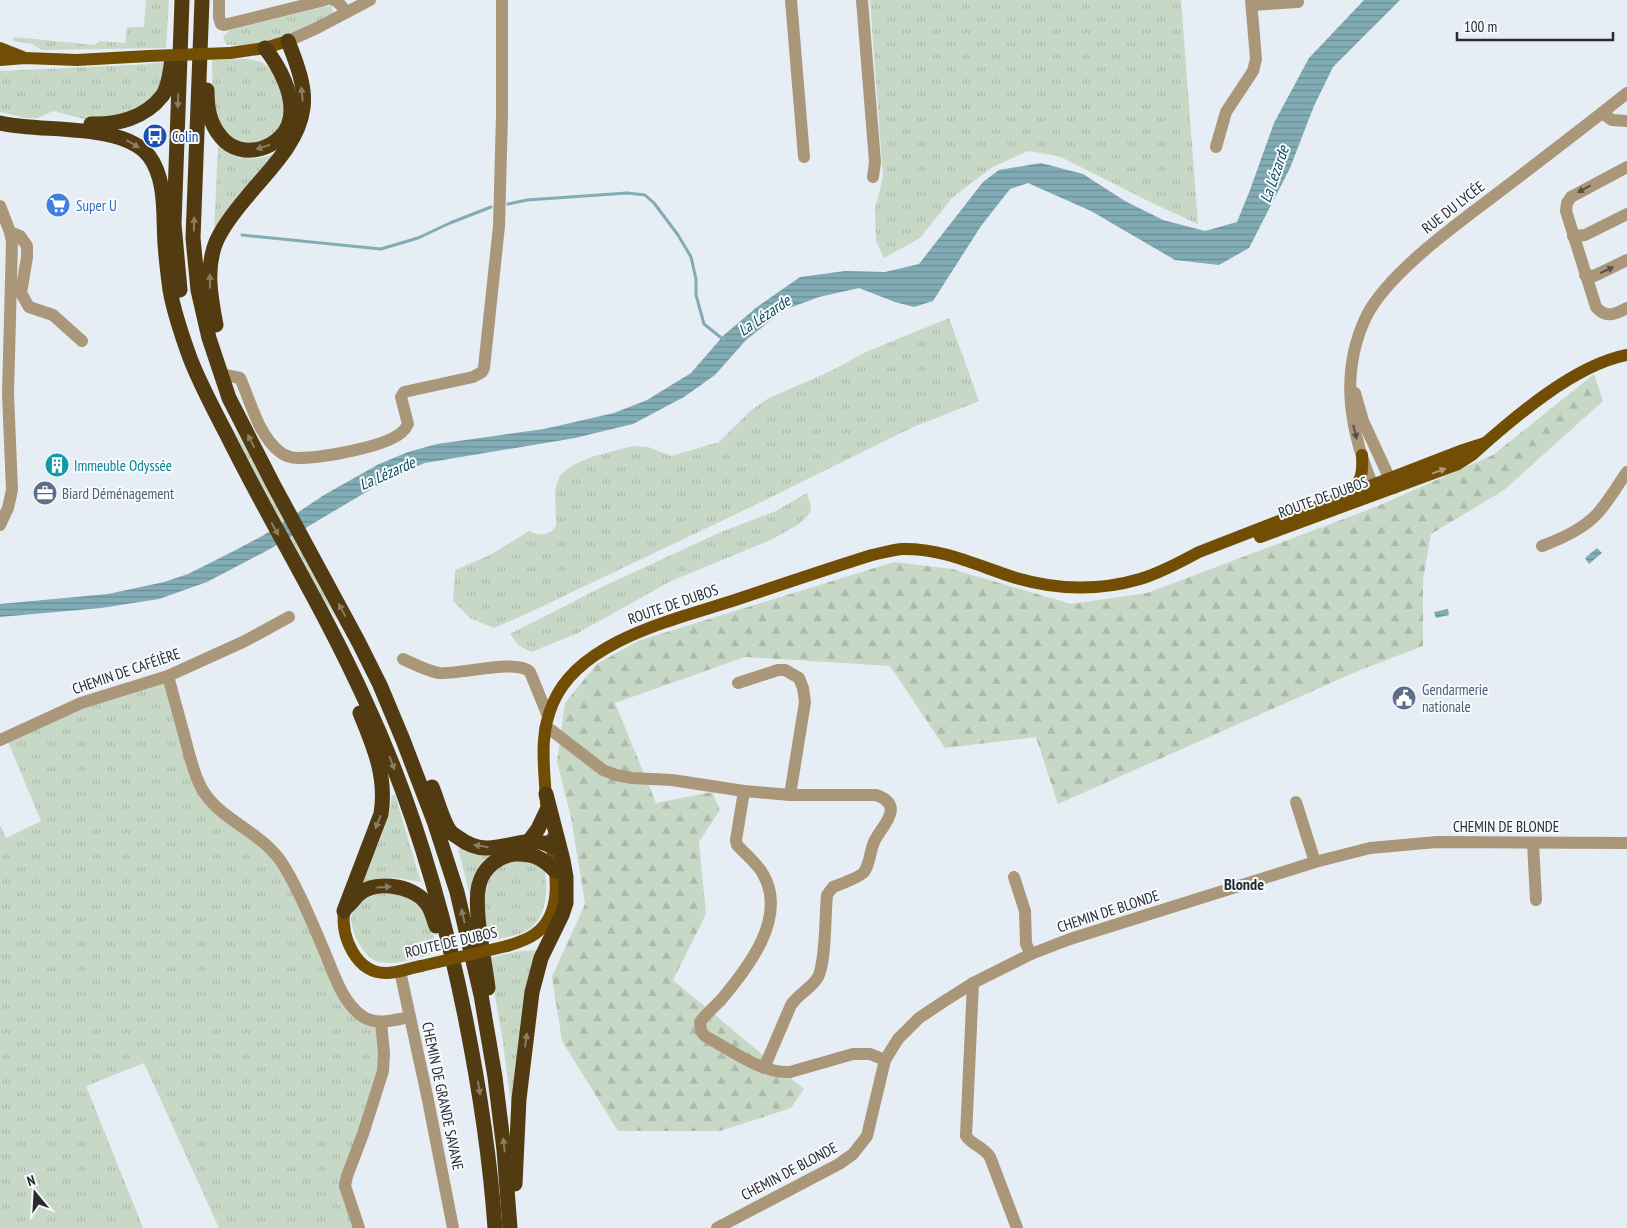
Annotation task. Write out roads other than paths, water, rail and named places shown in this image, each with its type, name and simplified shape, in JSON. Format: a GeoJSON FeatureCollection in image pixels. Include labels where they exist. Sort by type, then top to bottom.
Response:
{"type":"FeatureCollection","features":[{"type":"Feature","properties":{"kind":"highway"},"geometry":{"type":"LineString","coordinates":[[0,114],[32,120],[107,124],[129,119],[145,112],[163,95],[171,69],[176,0]]}},
{"type":"Feature","properties":{"kind":"highway"},"geometry":{"type":"LineString","coordinates":[[182,0],[174,224],[180,292],[188,332],[210,400]]}},
{"type":"Feature","properties":{"kind":"highway"},"geometry":{"type":"LineString","coordinates":[[203,0],[209,116],[221,138],[231,146],[242,150],[258,150],[273,144],[283,135],[290,118],[290,100],[285,81],[278,65],[265,48]]}},
{"type":"Feature","properties":{"kind":"highway"},"geometry":{"type":"LineString","coordinates":[[203,0],[193,238],[198,290],[209,338],[229,398],[380,685],[434,821],[457,892],[481,995],[495,1077],[504,1150],[510,1228]]}},
{"type":"Feature","properties":{"kind":"highway"},"geometry":{"type":"LineString","coordinates":[[229,398],[210,288],[212,255],[223,228],[297,132],[303,108],[303,94],[299,74],[288,41]]}},
{"type":"Feature","properties":{"kind":"highway"},"geometry":{"type":"LineString","coordinates":[[0,123],[23,127],[114,135],[136,145],[148,155],[156,168],[161,188],[165,248],[170,284],[179,327],[192,363],[255,492],[321,610],[366,700],[415,824],[437,896],[457,976],[475,1066],[486,1130],[495,1228]]}},
{"type":"Feature","properties":{"kind":"highway"},"geometry":{"type":"LineString","coordinates":[[321,610],[377,755],[384,799],[381,814],[344,911]]}},
{"type":"Feature","properties":{"kind":"highway"},"geometry":{"type":"LineString","coordinates":[[358,641],[382,674],[412,738],[450,831],[465,842],[481,848],[516,845],[529,841],[540,841],[552,847]]}},
{"type":"Feature","properties":{"kind":"highway"},"geometry":{"type":"LineString","coordinates":[[510,1228],[517,1152],[519,1099],[532,992],[542,958],[566,903],[566,877],[563,860],[546,794]]}},
{"type":"Feature","properties":{"kind":"highway"},"geometry":{"type":"LineString","coordinates":[[529,841],[538,830],[547,810]]}},
{"type":"Feature","properties":{"kind":"highway"},"geometry":{"type":"LineString","coordinates":[[495,1077],[489,993],[477,906],[479,884],[485,871],[496,860],[510,855],[535,855],[546,861],[555,871]]}},
{"type":"Feature","properties":{"kind":"highway"},"geometry":{"type":"LineString","coordinates":[[344,911],[360,894],[371,888],[386,886],[403,888],[421,897],[429,907],[436,928],[460,1033],[475,1066]]}},
{"type":"Feature","properties":{"kind":"main road"},"geometry":{"type":"LineString","coordinates":[[0,60],[25,58],[76,60],[230,53],[265,48],[288,41]]}},
{"type":"Feature","properties":{"kind":"main road"},"geometry":{"type":"LineString","coordinates":[[0,48],[25,58]]}},
{"type":"Feature","properties":{"kind":"main road","name":"ROUTE DE DUBOS"},"geometry":{"type":"LineString","coordinates":[[1166,569],[1200,560],[1392,483],[1460,451],[1485,443],[1556,387],[1591,367],[1627,355]]}},
{"type":"Feature","properties":{"kind":"main road"},"geometry":{"type":"LineString","coordinates":[[1348,494],[1357,487],[1361,478],[1362,455]]}},
{"type":"Feature","properties":{"kind":"main road","name":"ROUTE DE DUBOS"},"geometry":{"type":"LineString","coordinates":[[344,911],[345,933],[356,957],[365,966],[374,971],[386,973],[507,946],[523,941],[536,933],[549,917],[555,897],[555,871],[542,751],[546,722],[559,691],[574,672],[592,657],[636,632],[872,555],[900,549],[945,553],[1017,578],[1055,586],[1085,588],[1108,586],[1142,579],[1200,552],[1348,494],[1375,490]]}},
{"type":"Feature","properties":{"kind":"street"},"geometry":{"type":"LineString","coordinates":[[219,0],[219,17],[221,24],[224,25],[325,0]]}},
{"type":"Feature","properties":{"kind":"street"},"geometry":{"type":"LineString","coordinates":[[333,0],[341,5],[346,12]]}},
{"type":"Feature","properties":{"kind":"street"},"geometry":{"type":"LineString","coordinates":[[288,41],[370,0]]}},
{"type":"Feature","properties":{"kind":"street"},"geometry":{"type":"LineString","coordinates":[[225,375],[240,378],[268,440],[279,451],[296,458],[321,457],[392,439],[404,430],[408,424],[401,397],[404,392],[473,377],[482,372],[484,368],[499,226],[502,114],[502,0]]}},
{"type":"Feature","properties":{"kind":"street"},"geometry":{"type":"LineString","coordinates":[[791,0],[804,157]]}},
{"type":"Feature","properties":{"kind":"street"},"geometry":{"type":"LineString","coordinates":[[862,0],[875,162],[873,177]]}},
{"type":"Feature","properties":{"kind":"street"},"geometry":{"type":"LineString","coordinates":[[1216,147],[1226,112],[1253,70],[1256,60],[1251,2],[1298,2]]}},
{"type":"Feature","properties":{"kind":"street","name":"RUE DU LYCÉE"},"geometry":{"type":"LineString","coordinates":[[1375,490],[1362,455],[1351,412],[1353,363],[1361,330],[1367,316],[1389,286],[1432,245],[1627,93]]}},
{"type":"Feature","properties":{"kind":"street"},"geometry":{"type":"LineString","coordinates":[[1602,113],[1612,120],[1627,121]]}},
{"type":"Feature","properties":{"kind":"street"},"geometry":{"type":"LineString","coordinates":[[1627,166],[1571,197],[1567,203],[1566,211],[1596,307],[1601,313],[1613,314],[1627,308]]}},
{"type":"Feature","properties":{"kind":"street"},"geometry":{"type":"LineString","coordinates":[[0,206],[12,242],[8,410],[12,490],[8,508],[0,525]]}},
{"type":"Feature","properties":{"kind":"street"},"geometry":{"type":"LineString","coordinates":[[1573,236],[1585,235],[1627,214]]}},
{"type":"Feature","properties":{"kind":"street"},"geometry":{"type":"LineString","coordinates":[[10,232],[20,236],[27,246],[21,293],[29,307],[52,316],[82,341]]}},
{"type":"Feature","properties":{"kind":"street"},"geometry":{"type":"LineString","coordinates":[[1586,275],[1594,276],[1627,260]]}},
{"type":"Feature","properties":{"kind":"street","name":"RUE DU LYCÉE"},"geometry":{"type":"LineString","coordinates":[[1352,384],[1363,421],[1392,483]]}},
{"type":"Feature","properties":{"kind":"street"},"geometry":{"type":"LineString","coordinates":[[1542,546],[1556,541],[1589,521],[1598,513],[1627,472]]}},
{"type":"Feature","properties":{"kind":"street","name":"CHEMIN DE CAFÉIÈRE"},"geometry":{"type":"LineString","coordinates":[[0,740],[81,703],[168,676],[245,641],[289,617]]}},
{"type":"Feature","properties":{"kind":"street"},"geometry":{"type":"LineString","coordinates":[[403,659],[437,673],[453,674],[513,666],[524,668],[530,672],[546,722],[551,730],[609,774],[632,778],[672,780],[790,796],[876,795],[887,801],[891,814],[874,842],[865,870],[829,891],[819,976],[814,983],[796,997],[791,1005],[764,1068]]}},
{"type":"Feature","properties":{"kind":"street"},"geometry":{"type":"LineString","coordinates":[[738,683],[778,670],[785,670],[799,678],[805,702],[790,796]]}},
{"type":"Feature","properties":{"kind":"street"},"geometry":{"type":"LineString","coordinates":[[168,676],[193,766],[202,788],[214,805],[270,847],[283,864],[300,894],[342,992],[354,1009],[364,1018],[381,1022],[410,1017]]}},
{"type":"Feature","properties":{"kind":"street"},"geometry":{"type":"LineString","coordinates":[[744,791],[736,840],[738,845],[764,875],[771,901],[768,924],[748,964],[702,1019],[699,1026],[706,1036],[764,1068],[782,1073],[853,1054],[870,1054],[885,1060]]}},
{"type":"Feature","properties":{"kind":"street"},"geometry":{"type":"LineString","coordinates":[[1296,802],[1315,862]]}},
{"type":"Feature","properties":{"kind":"street","name":"CHEMIN DE BLONDE"},"geometry":{"type":"LineString","coordinates":[[717,1228],[839,1164],[854,1154],[867,1136],[885,1060],[898,1040],[919,1018],[974,983],[1030,954],[1070,939],[1358,850],[1437,842],[1627,843]]}},
{"type":"Feature","properties":{"kind":"street"},"geometry":{"type":"LineString","coordinates":[[1533,842],[1536,900]]}},
{"type":"Feature","properties":{"kind":"street"},"geometry":{"type":"LineString","coordinates":[[1014,877],[1025,911],[1026,944],[1030,954]]}},
{"type":"Feature","properties":{"kind":"street","name":"CHEMIN DE GRANDE SAVANE"},"geometry":{"type":"LineString","coordinates":[[400,971],[444,1176],[453,1228]]}},
{"type":"Feature","properties":{"kind":"street"},"geometry":{"type":"LineString","coordinates":[[974,983],[966,1136],[968,1140],[984,1149],[990,1157],[1017,1228]]}},
{"type":"Feature","properties":{"kind":"street"},"geometry":{"type":"LineString","coordinates":[[359,1228],[346,1186],[347,1176],[363,1134],[383,1071],[384,1053],[381,1022]]}},
{"type":"Feature","properties":{"kind":"water","name":"La Lézarde"},"geometry":{"type":"Polygon","coordinates":[[[1364,0],[1400,0],[1333,67],[1314,106],[1290,168],[1249,248],[1219,265],[1175,260],[1091,211],[1028,183],[1010,189],[981,226],[933,301],[914,307],[859,288],[819,297],[784,310],[746,340],[715,375],[684,397],[633,424],[575,438],[425,463],[402,472],[378,485],[270,549],[207,582],[159,599],[101,608],[0,617],[0,604],[108,594],[164,582],[188,574],[264,535],[324,495],[379,464],[408,452],[437,444],[544,429],[614,413],[647,400],[691,373],[724,335],[757,307],[800,277],[845,271],[885,272],[919,264],[983,182],[999,170],[1041,163],[1083,174],[1125,201],[1163,220],[1205,231],[1237,222],[1274,123],[1309,58],[1364,0]]]}},
{"type":"Feature","properties":{"kind":"water"},"geometry":{"type":"Polygon","coordinates":[[[1597,548],[1602,553],[1589,564],[1585,558],[1597,548]]]}},
{"type":"Feature","properties":{"kind":"water"},"geometry":{"type":"Polygon","coordinates":[[[1448,609],[1449,615],[1436,618],[1434,612],[1448,609]]]}},
{"type":"Feature","properties":{"kind":"waterway"},"geometry":{"type":"LineString","coordinates":[[508,204],[527,200],[627,193],[645,195],[654,203],[678,235],[691,257],[696,279],[696,295],[704,324],[724,340]]}},
{"type":"Feature","properties":{"kind":"waterway"},"geometry":{"type":"LineString","coordinates":[[242,235],[381,249],[418,238],[491,207]]}},
{"type":"Feature","properties":{"kind":"place","name":"Colin"},"geometry":{"type":"Point","coordinates":[155,136]}},
{"type":"Feature","properties":{"kind":"place","name":"Super U"},"geometry":{"type":"Point","coordinates":[58,205]}},
{"type":"Feature","properties":{"kind":"place","name":"Immeuble Odyssée"},"geometry":{"type":"Point","coordinates":[57,465]}},
{"type":"Feature","properties":{"kind":"place","name":"Biard Déménagement"},"geometry":{"type":"Point","coordinates":[45,493]}},
{"type":"Feature","properties":{"kind":"place","name":"Gendarmerie nationale"},"geometry":{"type":"Point","coordinates":[1404,698]}},
{"type":"Feature","properties":{"kind":"district","name":"Blonde"},"geometry":{"type":"Point","coordinates":[1244,884]}}]}
